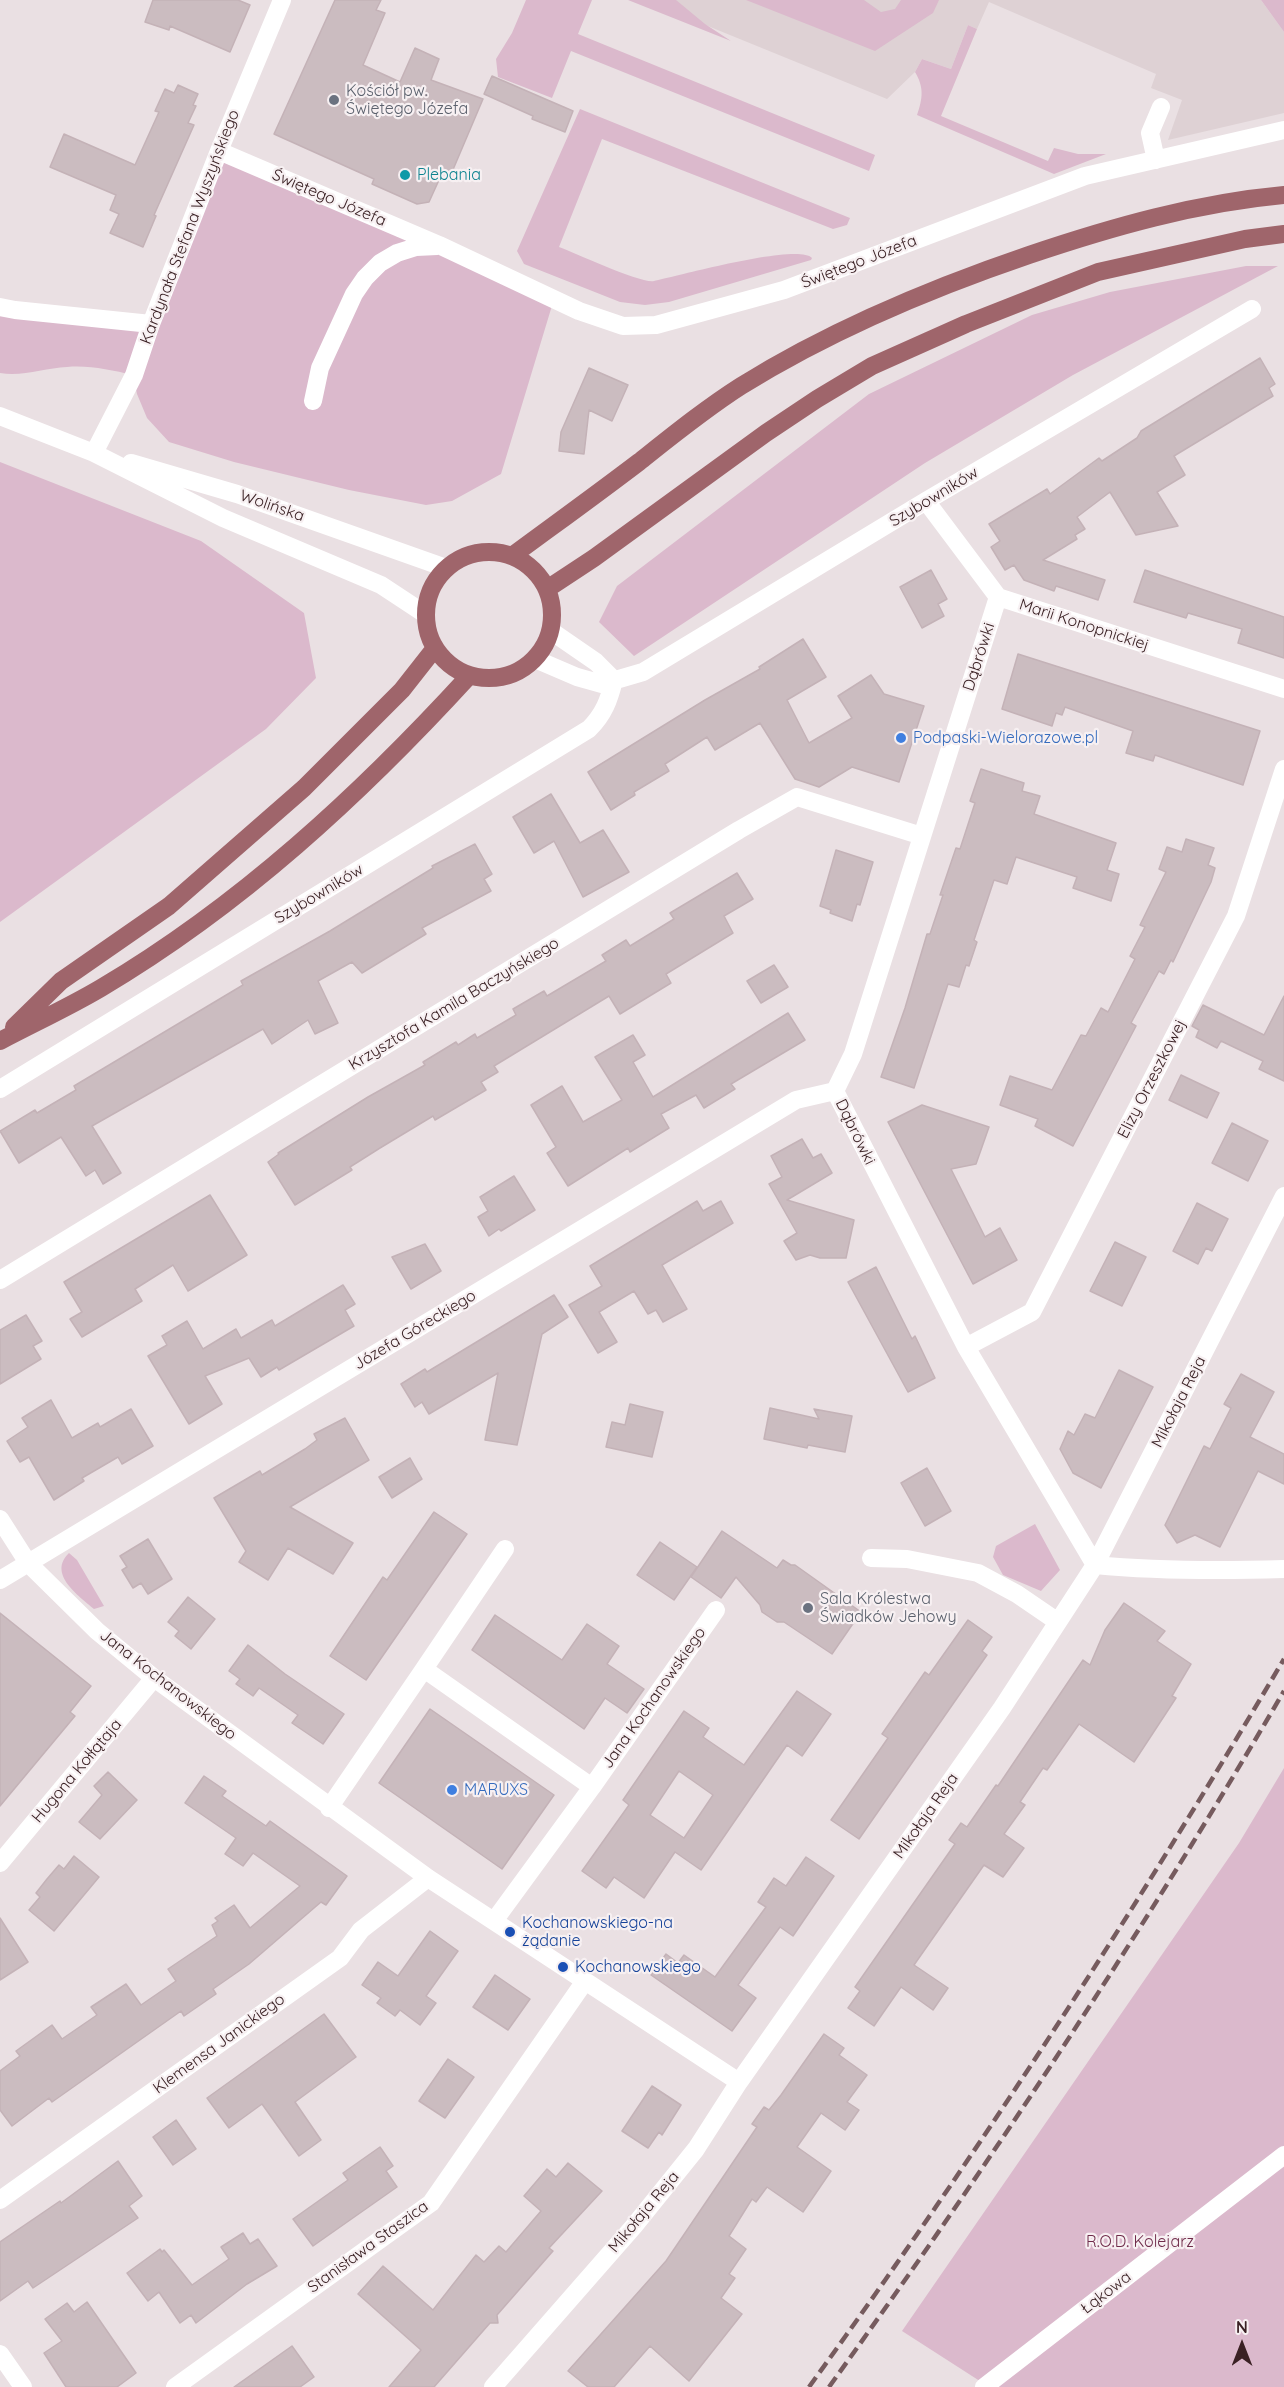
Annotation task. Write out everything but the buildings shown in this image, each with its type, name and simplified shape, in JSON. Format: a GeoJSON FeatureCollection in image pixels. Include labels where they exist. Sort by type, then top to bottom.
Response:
{"type":"FeatureCollection","features":[{"type":"Feature","properties":{"kind":"main road"},"geometry":{"type":"LineString","coordinates":[[512,556],[694,417],[742,386],[846,328],[922,294],[1090,234],[1160,215],[1234,200],[1284,195]]}},
{"type":"Feature","properties":{"kind":"main road"},"geometry":{"type":"LineString","coordinates":[[547,589],[585,565],[765,433],[872,366],[966,324],[1098,272],[1245,239],[1284,234]]}},
{"type":"Feature","properties":{"kind":"main road"},"geometry":{"type":"LineString","coordinates":[[495,552],[512,556],[526,564],[538,575],[547,589],[553,610],[551,631],[545,646],[535,659],[521,670],[504,677],[486,679],[469,676],[444,660],[435,648],[428,632],[425,614],[432,589],[446,568],[461,558],[477,553],[495,552]]}},
{"type":"Feature","properties":{"kind":"main road"},"geometry":{"type":"LineString","coordinates":[[0,1041],[61,981],[169,906],[304,788],[402,690],[435,648]]}},
{"type":"Feature","properties":{"kind":"main road"},"geometry":{"type":"LineString","coordinates":[[0,1041],[100,989],[182,936],[278,863],[392,757],[469,676]]}},
{"type":"Feature","properties":{"kind":"street","name":"Kardynała Stefana Wyszyńskiego"},"geometry":{"type":"LineString","coordinates":[[94,453],[134,375],[151,324],[219,151],[282,0]]}},
{"type":"Feature","properties":{"kind":"street"},"geometry":{"type":"LineString","coordinates":[[1156,160],[1150,133],[1161,107]]}},
{"type":"Feature","properties":{"kind":"street","name":"Świętego Józefa"},"geometry":{"type":"LineString","coordinates":[[219,151],[439,245],[579,311],[623,326],[656,325],[784,290],[1085,176],[1284,130]]}},
{"type":"Feature","properties":{"kind":"street"},"geometry":{"type":"LineString","coordinates":[[313,401],[320,368],[354,294],[365,278],[380,263],[397,253],[417,247],[439,245]]}},
{"type":"Feature","properties":{"kind":"street"},"geometry":{"type":"LineString","coordinates":[[0,307],[151,324]]}},
{"type":"Feature","properties":{"kind":"street","name":"Szybowników"},"geometry":{"type":"LineString","coordinates":[[535,659],[577,677],[602,684],[643,672],[926,501],[1252,309]]}},
{"type":"Feature","properties":{"kind":"street","name":"Wolińska"},"geometry":{"type":"LineString","coordinates":[[0,416],[94,453],[223,518],[381,585],[425,614]]}},
{"type":"Feature","properties":{"kind":"street","name":"Wolińska"},"geometry":{"type":"LineString","coordinates":[[94,453],[237,494],[446,568]]}},
{"type":"Feature","properties":{"kind":"street","name":"Marii Konopnickiej"},"geometry":{"type":"LineString","coordinates":[[926,501],[998,597],[1284,689]]}},
{"type":"Feature","properties":{"kind":"street","name":"Dąbrówki"},"geometry":{"type":"LineString","coordinates":[[998,597],[853,1054],[835,1091],[966,1347],[1095,1565]]}},
{"type":"Feature","properties":{"kind":"street"},"geometry":{"type":"LineString","coordinates":[[551,631],[596,662],[614,680]]}},
{"type":"Feature","properties":{"kind":"street","name":"Szybowników"},"geometry":{"type":"LineString","coordinates":[[0,1089],[589,729],[602,716],[610,699],[614,680]]}},
{"type":"Feature","properties":{"kind":"street","name":"Elizy Orzeszkowej"},"geometry":{"type":"LineString","coordinates":[[966,1347],[1032,1312],[1236,916],[1284,769]]}},
{"type":"Feature","properties":{"kind":"street","name":"Krzysztofa Kamila Baczyńskiego"},"geometry":{"type":"LineString","coordinates":[[0,1280],[729,836],[797,797],[922,836]]}},
{"type":"Feature","properties":{"kind":"street","name":"Józefa Góreckiego"},"geometry":{"type":"LineString","coordinates":[[0,1580],[796,1100],[835,1091]]}},
{"type":"Feature","properties":{"kind":"street","name":"Mikołaja Reja"},"geometry":{"type":"LineString","coordinates":[[493,2387],[641,2217],[696,2149],[739,2082],[1002,1708],[1095,1565],[1284,1196]]}},
{"type":"Feature","properties":{"kind":"street","name":"Jana Kochanowskiego"},"geometry":{"type":"LineString","coordinates":[[0,1519],[28,1563],[97,1631],[154,1678],[329,1808],[428,1878],[739,2082]]}},
{"type":"Feature","properties":{"kind":"street"},"geometry":{"type":"LineString","coordinates":[[329,1808],[505,1549]]}},
{"type":"Feature","properties":{"kind":"street"},"geometry":{"type":"LineString","coordinates":[[871,1558],[907,1559],[978,1573],[1017,1594],[1058,1622]]}},
{"type":"Feature","properties":{"kind":"street"},"geometry":{"type":"LineString","coordinates":[[1095,1565],[1139,1570],[1204,1572],[1284,1569]]}},
{"type":"Feature","properties":{"kind":"street","name":"Jana Kochanowskiego"},"geometry":{"type":"LineString","coordinates":[[494,1921],[592,1787],[716,1610]]}},
{"type":"Feature","properties":{"kind":"street","name":"Jana Kochanowskiego"},"geometry":{"type":"LineString","coordinates":[[424,1669],[592,1787]]}},
{"type":"Feature","properties":{"kind":"street","name":"Hugona Kołłątaja"},"geometry":{"type":"LineString","coordinates":[[0,1863],[154,1678]]}},
{"type":"Feature","properties":{"kind":"street","name":"Klemensa Janickiego"},"geometry":{"type":"LineString","coordinates":[[0,2200],[340,1958],[361,1930],[428,1878]]}},
{"type":"Feature","properties":{"kind":"street","name":"Stanisława Staszica"},"geometry":{"type":"LineString","coordinates":[[175,2387],[431,2203],[585,1981]]}},
{"type":"Feature","properties":{"kind":"street","name":"Łąkowa"},"geometry":{"type":"LineString","coordinates":[[984,2387],[1284,2155]]}},
{"type":"Feature","properties":{"kind":"street"},"geometry":{"type":"LineString","coordinates":[[0,2354],[23,2387]]}},
{"type":"Feature","properties":{"kind":"shaded area"},"geometry":{"type":"Polygon","coordinates":[[[644,0],[1261,0],[1284,32],[1284,113],[1168,140],[1182,100],[1151,88],[1156,74],[989,2],[977,29],[968,25],[951,69],[922,59],[915,72],[887,99],[644,0]]]}},
{"type":"Feature","properties":{"kind":"green space"},"geometry":{"type":"Polygon","coordinates":[[[526,0],[592,0],[578,34],[875,155],[869,171],[571,51],[552,98],[498,77],[496,59],[512,33],[526,0]]]}},
{"type":"Feature","properties":{"kind":"green space"},"geometry":{"type":"Polygon","coordinates":[[[628,0],[676,0],[705,24],[731,41],[628,0]]]}},
{"type":"Feature","properties":{"kind":"green space"},"geometry":{"type":"Polygon","coordinates":[[[746,0],[864,0],[881,12],[895,9],[901,0],[939,0],[933,13],[875,51],[746,0]]]}},
{"type":"Feature","properties":{"kind":"green space"},"geometry":{"type":"Polygon","coordinates":[[[1261,0],[1284,0],[1284,32],[1261,0]]]}},
{"type":"Feature","properties":{"kind":"green space"},"geometry":{"type":"Polygon","coordinates":[[[968,25],[977,29],[941,116],[1048,161],[1054,148],[1078,154],[1106,154],[1054,174],[917,115],[922,93],[915,72],[922,59],[951,69],[968,25]]]}},
{"type":"Feature","properties":{"kind":"green space"},"geometry":{"type":"Polygon","coordinates":[[[580,109],[850,218],[847,225],[833,229],[602,139],[559,247],[647,281],[762,257],[802,254],[812,258],[811,260],[669,302],[645,305],[620,302],[524,264],[517,251],[580,109]]]}},
{"type":"Feature","properties":{"kind":"green space"},"geometry":{"type":"Polygon","coordinates":[[[219,151],[554,299],[501,474],[452,501],[426,505],[349,490],[234,462],[169,442],[147,418],[137,394],[133,375],[84,367],[17,374],[0,373],[0,307],[151,324],[219,151]]]}},
{"type":"Feature","properties":{"kind":"green space"},"geometry":{"type":"Polygon","coordinates":[[[1246,266],[1278,266],[1073,375],[925,463],[634,656],[599,622],[617,586],[869,394],[1032,315],[1110,292],[1246,266]]]}},
{"type":"Feature","properties":{"kind":"green space"},"geometry":{"type":"Polygon","coordinates":[[[0,462],[201,541],[304,613],[316,678],[266,729],[0,922],[0,462]]]}},
{"type":"Feature","properties":{"kind":"green space"},"geometry":{"type":"Polygon","coordinates":[[[1035,1524],[1060,1570],[1041,1591],[1003,1575],[993,1557],[996,1546],[1035,1524]]]}},
{"type":"Feature","properties":{"kind":"green space"},"geometry":{"type":"Polygon","coordinates":[[[69,1553],[77,1560],[104,1606],[94,1609],[74,1591],[63,1577],[63,1561],[69,1553]]]}},
{"type":"Feature","properties":{"kind":"green space","name":"R.O.D. Kolejarz"},"geometry":{"type":"Polygon","coordinates":[[[1284,1768],[1284,2387],[985,2387],[986,2385],[902,2331],[1239,1843],[1284,1768]]]}},
{"type":"Feature","properties":{"kind":"railway"},"geometry":{"type":"LineString","coordinates":[[809,2387],[934,2209],[1055,2028],[1172,1845],[1284,1659]]}},
{"type":"Feature","properties":{"kind":"railway"},"geometry":{"type":"LineString","coordinates":[[829,2387],[949,2217],[1065,2044],[1177,1869],[1284,1691]]}},
{"type":"Feature","properties":{"kind":"place","name":"Kościół pw. Świętego Józefa"},"geometry":{"type":"Point","coordinates":[334,100]}},
{"type":"Feature","properties":{"kind":"place","name":"Plebania"},"geometry":{"type":"Point","coordinates":[405,175]}},
{"type":"Feature","properties":{"kind":"place","name":"Podpaski-Wielorazowe.pl"},"geometry":{"type":"Point","coordinates":[901,738]}},
{"type":"Feature","properties":{"kind":"place","name":"Sala Królestwa Świadków Jehowy"},"geometry":{"type":"Point","coordinates":[808,1608]}},
{"type":"Feature","properties":{"kind":"place","name":"MARUXS"},"geometry":{"type":"Point","coordinates":[452,1790]}},
{"type":"Feature","properties":{"kind":"place","name":"Kochanowskiego-na żądanie"},"geometry":{"type":"Point","coordinates":[510,1932]}},
{"type":"Feature","properties":{"kind":"place","name":"Kochanowskiego"},"geometry":{"type":"Point","coordinates":[563,1967]}}]}
